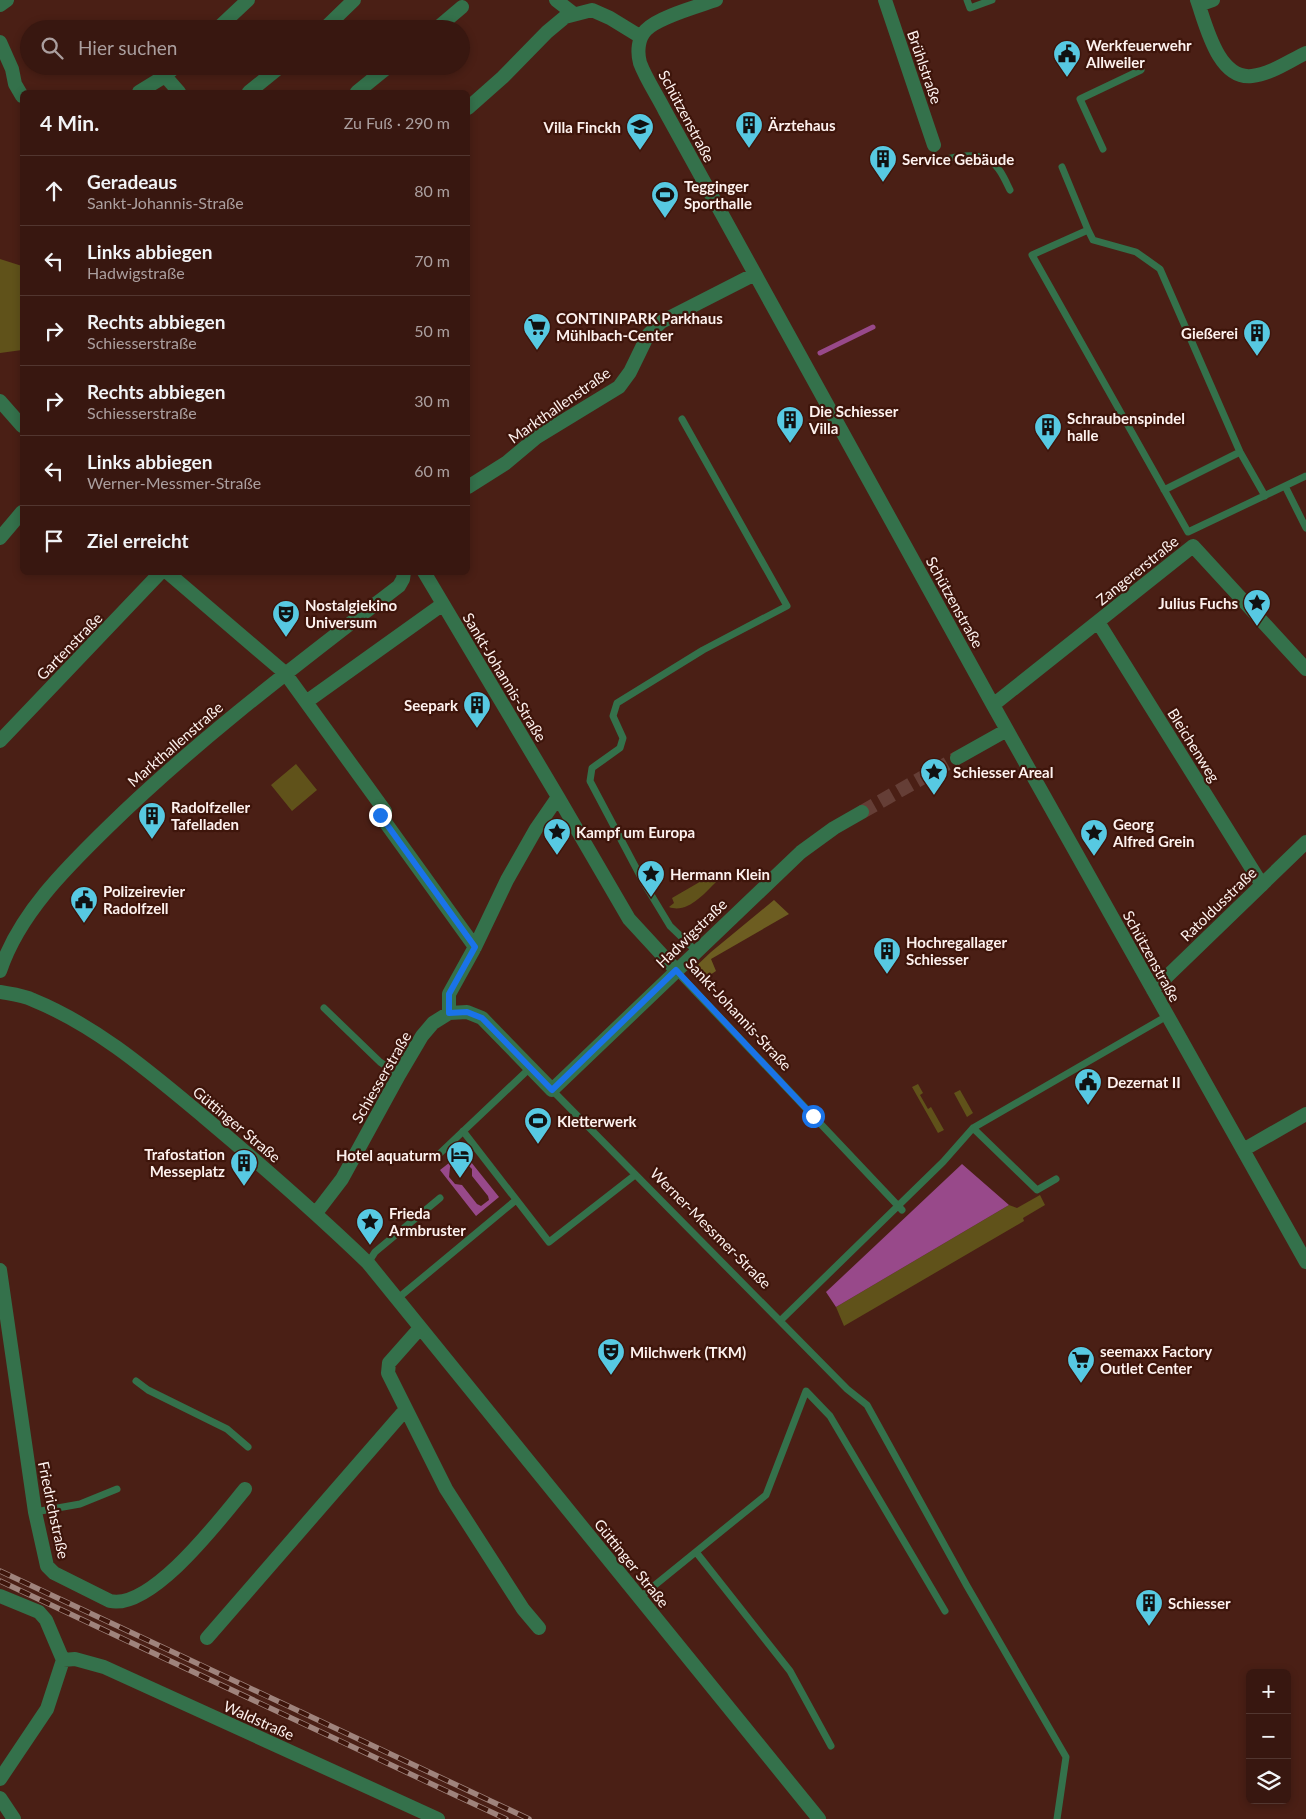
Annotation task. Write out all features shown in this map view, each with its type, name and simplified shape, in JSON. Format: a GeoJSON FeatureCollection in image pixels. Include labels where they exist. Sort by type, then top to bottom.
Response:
{"type":"FeatureCollection","features":[{"type":"Feature","properties":{"kind":"street"},"geometry":{"type":"LineString","coordinates":[[0,5],[7,0]]}},
{"type":"Feature","properties":{"kind":"street"},"geometry":{"type":"LineString","coordinates":[[227,20],[248,0]]}},
{"type":"Feature","properties":{"kind":"street"},"geometry":{"type":"LineString","coordinates":[[333,20],[354,0]]}},
{"type":"Feature","properties":{"kind":"street"},"geometry":{"type":"LineString","coordinates":[[556,0],[574,14]]}},
{"type":"Feature","properties":{"kind":"street"},"geometry":{"type":"LineString","coordinates":[[470,106],[565,17],[592,10],[610,18],[641,37],[646,29],[658,21],[716,0]]}},
{"type":"Feature","properties":{"kind":"street","name":"Brühlstraße"},"geometry":{"type":"LineString","coordinates":[[885,0],[934,145]]}},
{"type":"Feature","properties":{"kind":"street"},"geometry":{"type":"LineString","coordinates":[[1214,0],[1198,2],[1216,51],[1226,66],[1235,72],[1251,76],[1267,72],[1306,53]]}},
{"type":"Feature","properties":{"kind":"street"},"geometry":{"type":"LineString","coordinates":[[447,20],[462,7]]}},
{"type":"Feature","properties":{"kind":"street","name":"Schützenstraße"},"geometry":{"type":"LineString","coordinates":[[641,37],[638,47],[641,63],[665,111],[992,705],[1306,1262]]}},
{"type":"Feature","properties":{"kind":"street"},"geometry":{"type":"LineString","coordinates":[[0,42],[20,93]]}},
{"type":"Feature","properties":{"kind":"street"},"geometry":{"type":"LineString","coordinates":[[0,80],[12,69]]}},
{"type":"Feature","properties":{"kind":"street"},"geometry":{"type":"LineString","coordinates":[[142,90],[164,75]]}},
{"type":"Feature","properties":{"kind":"street"},"geometry":{"type":"LineString","coordinates":[[172,75],[178,90]]}},
{"type":"Feature","properties":{"kind":"street"},"geometry":{"type":"LineString","coordinates":[[251,90],[269,75]]}},
{"type":"Feature","properties":{"kind":"street"},"geometry":{"type":"LineString","coordinates":[[360,90],[379,75]]}},
{"type":"Feature","properties":{"kind":"street","name":"Markthallenstraße"},"geometry":{"type":"LineString","coordinates":[[470,486],[506,463],[537,437],[619,387],[630,372],[648,335],[661,322],[755,274]]}},
{"type":"Feature","properties":{"kind":"street"},"geometry":{"type":"LineString","coordinates":[[0,401],[20,423]]}},
{"type":"Feature","properties":{"kind":"street"},"geometry":{"type":"LineString","coordinates":[[0,538],[20,514]]}},
{"type":"Feature","properties":{"kind":"street","name":"Zangererstraße"},"geometry":{"type":"LineString","coordinates":[[992,705],[1193,546],[1306,670]]}},
{"type":"Feature","properties":{"kind":"street","name":"Gartenstraße"},"geometry":{"type":"LineString","coordinates":[[0,741],[158,575]]}},
{"type":"Feature","properties":{"kind":"street"},"geometry":{"type":"LineString","coordinates":[[171,575],[285,673],[385,811],[380,815],[475,947]]}},
{"type":"Feature","properties":{"kind":"street","name":"Markthallenstraße"},"geometry":{"type":"LineString","coordinates":[[0,971],[11,944],[38,902],[88,846],[170,768],[285,673],[399,586],[404,575]]}},
{"type":"Feature","properties":{"kind":"street","name":"Sankt-Johannis-Straße"},"geometry":{"type":"LineString","coordinates":[[426,575],[628,919],[676,970]]}},
{"type":"Feature","properties":{"kind":"street"},"geometry":{"type":"LineString","coordinates":[[306,702],[443,604]]}},
{"type":"Feature","properties":{"kind":"street","name":"Bleichenweg"},"geometry":{"type":"LineString","coordinates":[[1098,622],[1262,884]]}},
{"type":"Feature","properties":{"kind":"street"},"geometry":{"type":"LineString","coordinates":[[957,758],[1007,730]]}},
{"type":"Feature","properties":{"kind":"street"},"geometry":{"type":"LineString","coordinates":[[552,1090],[482,1018],[467,1012],[449,1013],[449,994],[475,947],[507,880],[536,829],[558,797]]}},
{"type":"Feature","properties":{"kind":"street","name":"Hadwigstraße"},"geometry":{"type":"LineString","coordinates":[[552,1090],[801,852],[834,828],[862,812]]}},
{"type":"Feature","properties":{"kind":"street","name":"Ratoldusstraße"},"geometry":{"type":"LineString","coordinates":[[1153,990],[1306,842]]}},
{"type":"Feature","properties":{"kind":"street","name":"Güttinger Straße"},"geometry":{"type":"LineString","coordinates":[[0,992],[32,999],[76,1022],[137,1061],[316,1214],[368,1263],[819,1819]]}},
{"type":"Feature","properties":{"kind":"street","name":"Schiesserstraße"},"geometry":{"type":"LineString","coordinates":[[316,1214],[342,1179],[399,1075],[428,1029],[433,1023],[449,1013]]}},
{"type":"Feature","properties":{"kind":"street"},"geometry":{"type":"LineString","coordinates":[[1243,1150],[1306,1114]]}},
{"type":"Feature","properties":{"kind":"street","name":"Friedrichstraße"},"geometry":{"type":"LineString","coordinates":[[0,1270],[35,1512],[47,1566],[54,1573],[110,1601],[118,1602],[136,1596],[156,1584],[183,1562],[197,1548],[245,1489]]}},
{"type":"Feature","properties":{"kind":"street"},"geometry":{"type":"LineString","coordinates":[[420,1328],[389,1363],[388,1369],[446,1489],[524,1609],[539,1628]]}},
{"type":"Feature","properties":{"kind":"street"},"geometry":{"type":"LineString","coordinates":[[207,1638],[406,1409]]}},
{"type":"Feature","properties":{"kind":"street"},"geometry":{"type":"LineString","coordinates":[[0,1596],[39,1612],[46,1620],[63,1660],[47,1709],[0,1779]]}},
{"type":"Feature","properties":{"kind":"street","name":"Waldstraße"},"geometry":{"type":"LineString","coordinates":[[63,1660],[75,1659],[104,1667],[438,1819]]}},
{"type":"Feature","properties":{"kind":"street"},"geometry":{"type":"LineString","coordinates":[[0,1798],[14,1819]]}},
{"type":"Feature","properties":{"kind":"lane"},"geometry":{"type":"LineString","coordinates":[[967,0],[970,8],[992,0]]}},
{"type":"Feature","properties":{"kind":"lane"},"geometry":{"type":"LineString","coordinates":[[1103,149],[1080,99],[1141,70]]}},
{"type":"Feature","properties":{"kind":"lane"},"geometry":{"type":"LineString","coordinates":[[934,145],[937,161],[960,156],[990,160],[1001,172],[1010,190]]}},
{"type":"Feature","properties":{"kind":"lane"},"geometry":{"type":"LineString","coordinates":[[1062,167],[1093,240],[1136,252],[1160,269],[1240,452],[1265,496]]}},
{"type":"Feature","properties":{"kind":"lane"},"geometry":{"type":"LineString","coordinates":[[1088,230],[1032,255],[1188,532],[1306,476]]}},
{"type":"Feature","properties":{"kind":"lane"},"geometry":{"type":"LineString","coordinates":[[682,419],[787,606],[703,650],[617,703],[613,716],[623,738],[620,748],[592,768],[590,780],[644,883],[670,926],[696,951]]}},
{"type":"Feature","properties":{"kind":"lane"},"geometry":{"type":"LineString","coordinates":[[1164,490],[1240,452]]}},
{"type":"Feature","properties":{"kind":"lane"},"geometry":{"type":"LineString","coordinates":[[1285,486],[1306,528]]}},
{"type":"Feature","properties":{"kind":"lane","name":"Sankt-Johannis-Straße"},"geometry":{"type":"LineString","coordinates":[[676,970],[899,1208]]}},
{"type":"Feature","properties":{"kind":"lane"},"geometry":{"type":"LineString","coordinates":[[324,1008],[380,1062],[399,1075]]}},
{"type":"Feature","properties":{"kind":"lane"},"geometry":{"type":"LineString","coordinates":[[780,1321],[899,1208],[973,1128],[1167,1016]]}},
{"type":"Feature","properties":{"kind":"lane"},"geometry":{"type":"LineString","coordinates":[[436,1157],[530,1068]]}},
{"type":"Feature","properties":{"kind":"lane","name":"Werner-Messmer-Straße"},"geometry":{"type":"LineString","coordinates":[[552,1090],[847,1389],[867,1405],[967,1586],[1066,1757],[1057,1819]]}},
{"type":"Feature","properties":{"kind":"lane"},"geometry":{"type":"LineString","coordinates":[[973,1128],[1037,1190],[1056,1179]]}},
{"type":"Feature","properties":{"kind":"lane"},"geometry":{"type":"LineString","coordinates":[[463,1131],[549,1242],[635,1175]]}},
{"type":"Feature","properties":{"kind":"lane"},"geometry":{"type":"LineString","coordinates":[[368,1263],[375,1252],[440,1198]]}},
{"type":"Feature","properties":{"kind":"lane"},"geometry":{"type":"LineString","coordinates":[[397,1299],[516,1200]]}},
{"type":"Feature","properties":{"kind":"lane"},"geometry":{"type":"LineString","coordinates":[[136,1381],[148,1390],[227,1429],[248,1447]]}},
{"type":"Feature","properties":{"kind":"lane"},"geometry":{"type":"LineString","coordinates":[[639,1598],[766,1495],[806,1391],[830,1416],[945,1611]]}},
{"type":"Feature","properties":{"kind":"lane"},"geometry":{"type":"LineString","coordinates":[[35,1512],[80,1504],[117,1489]]}},
{"type":"Feature","properties":{"kind":"lane"},"geometry":{"type":"LineString","coordinates":[[696,1552],[790,1671],[831,1746]]}},
{"type":"Feature","properties":{"kind":"shaded area"},"geometry":{"type":"Polygon","coordinates":[[[0,259],[20,265],[20,350],[0,353],[0,259]]]}},
{"type":"Feature","properties":{"kind":"shaded area"},"geometry":{"type":"Polygon","coordinates":[[[296,764],[317,790],[292,811],[271,785],[296,764]]]}},
{"type":"Feature","properties":{"kind":"shaded area"},"geometry":{"type":"Polygon","coordinates":[[[710,876],[716,882],[695,902],[682,908],[669,907],[674,903],[672,898],[710,876]]]}},
{"type":"Feature","properties":{"kind":"shaded area"},"geometry":{"type":"Polygon","coordinates":[[[774,900],[789,914],[711,959],[716,971],[701,981],[691,971],[711,952],[774,900]]]}},
{"type":"Feature","properties":{"kind":"shaded area"},"geometry":{"type":"Polygon","coordinates":[[[918,1084],[923,1093],[920,1095],[928,1109],[931,1107],[944,1130],[938,1133],[912,1087],[918,1084]]]}},
{"type":"Feature","properties":{"kind":"shaded area"},"geometry":{"type":"Polygon","coordinates":[[[960,1090],[973,1113],[967,1117],[954,1093],[960,1090]]]}},
{"type":"Feature","properties":{"kind":"shaded area"},"geometry":{"type":"Polygon","coordinates":[[[463,1152],[499,1197],[476,1216],[440,1170],[463,1152]],[[457,1161],[450,1167],[449,1177],[455,1184],[462,1185],[477,1204],[481,1206],[489,1200],[488,1196],[472,1176],[472,1169],[465,1162],[457,1161]]]}},
{"type":"Feature","properties":{"kind":"shaded area"},"geometry":{"type":"Polygon","coordinates":[[[962,1164],[1009,1205],[836,1307],[826,1292],[962,1164]]]}},
{"type":"Feature","properties":{"kind":"shaded area"},"geometry":{"type":"Polygon","coordinates":[[[1040,1195],[1045,1205],[1023,1218],[1024,1221],[844,1326],[836,1307],[1009,1205],[1017,1208],[1040,1195]]]}},
{"type":"Feature","properties":{"kind":"waterway"},"geometry":{"type":"LineString","coordinates":[[820,353],[873,327]]}},
{"type":"Feature","properties":{"kind":"tunnel"},"geometry":{"type":"LineString","coordinates":[[862,812],[957,758]]}},
{"type":"Feature","properties":{"kind":"railway"},"geometry":{"type":"LineString","coordinates":[[0,1571],[529,1819]]}},
{"type":"Feature","properties":{"kind":"railway"},"geometry":{"type":"LineString","coordinates":[[0,1581],[506,1819]]}},
{"type":"Feature","properties":{"kind":"place","name":"Werkfeuerwehr Allweiler"},"geometry":{"type":"Point","coordinates":[1067,78]}},
{"type":"Feature","properties":{"kind":"place","name":"Ärztehaus"},"geometry":{"type":"Point","coordinates":[749,149]}},
{"type":"Feature","properties":{"kind":"place","name":"Villa Finckh"},"geometry":{"type":"Point","coordinates":[640,151]}},
{"type":"Feature","properties":{"kind":"place","name":"Service Gebäude"},"geometry":{"type":"Point","coordinates":[883,183]}},
{"type":"Feature","properties":{"kind":"place","name":"Tegginger Sporthalle"},"geometry":{"type":"Point","coordinates":[665,219]}},
{"type":"Feature","properties":{"kind":"place","name":"CONTINIPARK Parkhaus Mühlbach-Center"},"geometry":{"type":"Point","coordinates":[537,351]}},
{"type":"Feature","properties":{"kind":"place","name":"Gießerei"},"geometry":{"type":"Point","coordinates":[1257,357]}},
{"type":"Feature","properties":{"kind":"place","name":"Die Schiesser Villa"},"geometry":{"type":"Point","coordinates":[790,444]}},
{"type":"Feature","properties":{"kind":"place","name":"Schraubenspindel halle"},"geometry":{"type":"Point","coordinates":[1048,451]}},
{"type":"Feature","properties":{"kind":"place","name":"Julius Fuchs"},"geometry":{"type":"Point","coordinates":[1257,627]}},
{"type":"Feature","properties":{"kind":"place","name":"Nostalgiekino Universum"},"geometry":{"type":"Point","coordinates":[286,638]}},
{"type":"Feature","properties":{"kind":"place","name":"Seepark"},"geometry":{"type":"Point","coordinates":[477,729]}},
{"type":"Feature","properties":{"kind":"place","name":"Schiesser Areal"},"geometry":{"type":"Point","coordinates":[934,796]}},
{"type":"Feature","properties":{"kind":"place","name":"Radolfzeller Tafelladen"},"geometry":{"type":"Point","coordinates":[152,840]}},
{"type":"Feature","properties":{"kind":"place","name":"Kampf um Europa"},"geometry":{"type":"Point","coordinates":[557,856]}},
{"type":"Feature","properties":{"kind":"place","name":"Georg Alfred Grein"},"geometry":{"type":"Point","coordinates":[1094,857]}},
{"type":"Feature","properties":{"kind":"place","name":"Hermann Klein"},"geometry":{"type":"Point","coordinates":[651,898]}},
{"type":"Feature","properties":{"kind":"place","name":"Polizeirevier Radolfzell"},"geometry":{"type":"Point","coordinates":[84,924]}},
{"type":"Feature","properties":{"kind":"place","name":"Hochregallager Schiesser"},"geometry":{"type":"Point","coordinates":[887,975]}},
{"type":"Feature","properties":{"kind":"place","name":"Dezernat II"},"geometry":{"type":"Point","coordinates":[1088,1106]}},
{"type":"Feature","properties":{"kind":"place","name":"Kletterwerk"},"geometry":{"type":"Point","coordinates":[538,1145]}},
{"type":"Feature","properties":{"kind":"place","name":"Hotel aquaturm"},"geometry":{"type":"Point","coordinates":[460,1179]}},
{"type":"Feature","properties":{"kind":"place","name":"Trafostation Messeplatz"},"geometry":{"type":"Point","coordinates":[244,1187]}},
{"type":"Feature","properties":{"kind":"place","name":"Frieda Armbruster"},"geometry":{"type":"Point","coordinates":[370,1246]}},
{"type":"Feature","properties":{"kind":"place","name":"Milchwerk (TKM)"},"geometry":{"type":"Point","coordinates":[611,1376]}},
{"type":"Feature","properties":{"kind":"place","name":"seemaxx Factory Outlet Center"},"geometry":{"type":"Point","coordinates":[1081,1384]}},
{"type":"Feature","properties":{"kind":"place","name":"Schiesser"},"geometry":{"type":"Point","coordinates":[1149,1627]}},
{"type":"Feature","properties":{"kind":"route"},"geometry":{"type":"LineString","coordinates":[[380,815],[475,947],[449,994],[449,1013],[467,1012],[482,1018],[552,1090],[676,970],[813,1116]]}}]}
